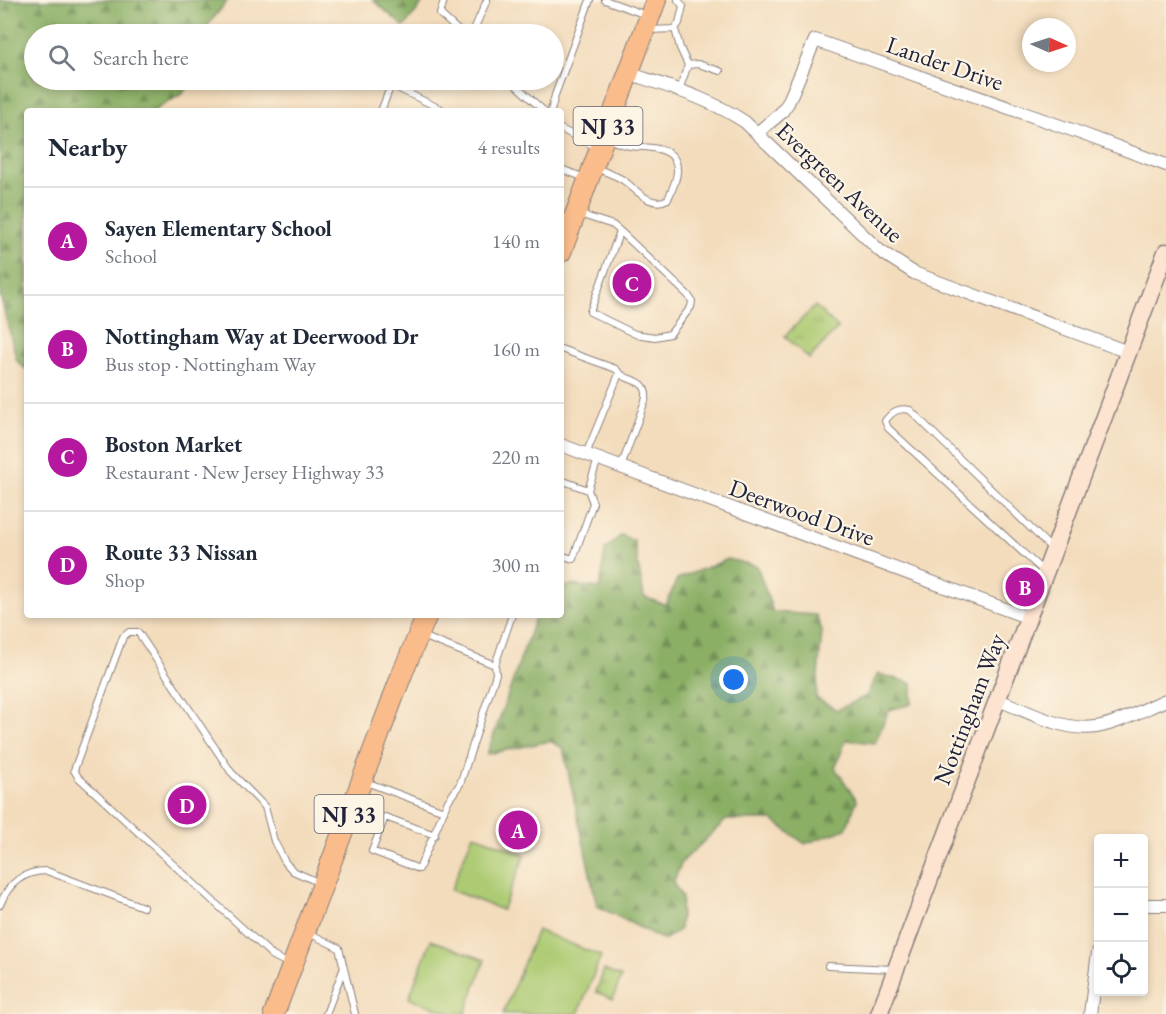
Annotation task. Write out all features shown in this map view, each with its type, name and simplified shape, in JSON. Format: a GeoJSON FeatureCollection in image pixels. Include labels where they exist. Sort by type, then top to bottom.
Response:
{"type":"FeatureCollection","features":[{"type":"Feature","properties":{"kind":"main road","name":"NJ 33"},"geometry":{"type":"LineString","coordinates":[[564,240],[650,16]]}},
{"type":"Feature","properties":{"kind":"main road","name":"NJ 33"},"geometry":{"type":"LineString","coordinates":[[274,1014],[402,674],[426,618]]}},
{"type":"Feature","properties":{"kind":"street","name":"Lander Drive"},"geometry":{"type":"LineString","coordinates":[[757,133],[781,113],[788,103],[815,40],[1166,165]]}},
{"type":"Feature","properties":{"kind":"street","name":"Evergreen Avenue"},"geometry":{"type":"LineString","coordinates":[[628,73],[679,90],[724,109],[745,122],[880,252],[897,264],[914,273],[1128,352]]}},
{"type":"Feature","properties":{"kind":"street","name":"Nottingham Way"},"geometry":{"type":"LineString","coordinates":[[879,1014],[1166,252]]}},
{"type":"Feature","properties":{"kind":"street","name":"Deerwood Drive"},"geometry":{"type":"LineString","coordinates":[[564,446],[1029,618]]}},
{"type":"Feature","properties":{"kind":"street"},"geometry":{"type":"LineString","coordinates":[[998,700],[1079,728],[1111,723],[1166,700]]}},
{"type":"Feature","properties":{"kind":"street"},"geometry":{"type":"LineString","coordinates":[[1148,906],[1166,905]]}},
{"type":"Feature","properties":{"kind":"street"},"geometry":{"type":"LineString","coordinates":[[1090,1014],[1094,984]]}},
{"type":"Feature","properties":{"kind":"lane"},"geometry":{"type":"LineString","coordinates":[[444,0],[440,14],[451,24]]}},
{"type":"Feature","properties":{"kind":"lane"},"geometry":{"type":"LineString","coordinates":[[476,24],[487,0]]}},
{"type":"Feature","properties":{"kind":"lane"},"geometry":{"type":"LineString","coordinates":[[564,71],[590,0]]}},
{"type":"Feature","properties":{"kind":"lane"},"geometry":{"type":"LineString","coordinates":[[605,0],[650,16],[675,28]]}},
{"type":"Feature","properties":{"kind":"lane"},"geometry":{"type":"LineString","coordinates":[[675,28],[679,23],[680,3]]}},
{"type":"Feature","properties":{"kind":"lane"},"geometry":{"type":"LineString","coordinates":[[675,28],[680,48],[688,65],[679,90]]}},
{"type":"Feature","properties":{"kind":"lane"},"geometry":{"type":"LineString","coordinates":[[688,65],[698,64],[720,71]]}},
{"type":"Feature","properties":{"kind":"lane"},"geometry":{"type":"LineString","coordinates":[[382,108],[389,90]]}},
{"type":"Feature","properties":{"kind":"lane"},"geometry":{"type":"LineString","coordinates":[[401,90],[439,108]]}},
{"type":"Feature","properties":{"kind":"lane"},"geometry":{"type":"LineString","coordinates":[[521,90],[541,108]]}},
{"type":"Feature","properties":{"kind":"lane"},"geometry":{"type":"LineString","coordinates":[[552,108],[557,90]]}},
{"type":"Feature","properties":{"kind":"lane"},"geometry":{"type":"LineString","coordinates":[[564,131],[596,158],[620,178],[644,197],[659,202],[668,200],[678,166],[675,158],[665,152],[654,148],[629,146],[596,158],[564,168]]}},
{"type":"Feature","properties":{"kind":"lane"},"geometry":{"type":"LineString","coordinates":[[576,213],[613,225],[620,231],[688,295],[692,301],[691,307],[669,334],[655,337],[635,334],[590,312],[620,231]]}},
{"type":"Feature","properties":{"kind":"lane"},"geometry":{"type":"LineString","coordinates":[[564,350],[616,369],[619,374],[643,385],[646,393],[621,467]]}},
{"type":"Feature","properties":{"kind":"lane"},"geometry":{"type":"LineString","coordinates":[[564,556],[573,559],[593,503],[588,490],[592,457],[619,374]]}},
{"type":"Feature","properties":{"kind":"lane"},"geometry":{"type":"LineString","coordinates":[[1045,573],[888,428],[885,421],[892,412],[904,408],[910,410],[1054,551]]}},
{"type":"Feature","properties":{"kind":"lane"},"geometry":{"type":"LineString","coordinates":[[564,481],[588,490]]}},
{"type":"Feature","properties":{"kind":"lane"},"geometry":{"type":"LineString","coordinates":[[435,834],[385,817],[372,851],[419,869],[435,834],[448,801],[460,784],[496,674],[495,665],[511,618]]}},
{"type":"Feature","properties":{"kind":"lane"},"geometry":{"type":"LineString","coordinates":[[292,965],[273,956],[78,777],[74,770],[123,637],[129,632],[138,632],[231,772],[265,807],[274,841],[285,862],[293,871],[323,884]]}},
{"type":"Feature","properties":{"kind":"lane"},"geometry":{"type":"LineString","coordinates":[[420,635],[495,665]]}},
{"type":"Feature","properties":{"kind":"lane"},"geometry":{"type":"LineString","coordinates":[[362,781],[444,811]]}},
{"type":"Feature","properties":{"kind":"lane"},"geometry":{"type":"LineString","coordinates":[[0,905],[7,890],[15,882],[36,871],[47,871],[143,907]]}},
{"type":"Feature","properties":{"kind":"lane"},"geometry":{"type":"LineString","coordinates":[[305,931],[339,948],[355,1014]]}},
{"type":"Feature","properties":{"kind":"lane"},"geometry":{"type":"LineString","coordinates":[[828,966],[896,969]]}},
{"type":"Feature","properties":{"kind":"lane"},"geometry":{"type":"LineString","coordinates":[[326,1014],[344,968]]}},
{"type":"Feature","properties":{"kind":"green space"},"geometry":{"type":"Polygon","coordinates":[[[0,0],[228,0],[209,24],[24,24],[24,90],[185,90],[158,108],[24,108],[24,367],[17,361],[0,295],[0,0]]]}},
{"type":"Feature","properties":{"kind":"green space"},"geometry":{"type":"Polygon","coordinates":[[[373,0],[425,0],[406,24],[401,24],[373,0]]]}},
{"type":"Feature","properties":{"kind":"green space"},"geometry":{"type":"Polygon","coordinates":[[[815,306],[838,328],[809,359],[785,336],[815,306]]]}},
{"type":"Feature","properties":{"kind":"green space"},"geometry":{"type":"Polygon","coordinates":[[[621,535],[634,541],[644,597],[666,605],[677,579],[728,559],[757,566],[773,612],[816,615],[822,632],[816,698],[837,710],[866,696],[878,674],[912,683],[912,704],[889,710],[875,743],[846,740],[835,768],[857,800],[846,829],[805,844],[772,820],[726,820],[682,862],[673,883],[682,897],[680,929],[664,940],[597,906],[563,748],[550,741],[487,754],[535,618],[564,618],[564,587],[571,585],[600,588],[605,550],[621,535]]]}},
{"type":"Feature","properties":{"kind":"green space"},"geometry":{"type":"Polygon","coordinates":[[[473,834],[525,855],[502,910],[451,890],[473,834]]]}},
{"type":"Feature","properties":{"kind":"green space"},"geometry":{"type":"Polygon","coordinates":[[[537,930],[601,956],[578,1014],[503,1014],[537,930]]]}},
{"type":"Feature","properties":{"kind":"green space"},"geometry":{"type":"Polygon","coordinates":[[[431,940],[485,960],[465,1014],[453,1014],[409,998],[431,940]]]}},
{"type":"Feature","properties":{"kind":"green space"},"geometry":{"type":"Polygon","coordinates":[[[604,970],[621,977],[613,999],[596,992],[604,970]]]}},
{"type":"Feature","properties":{"kind":"place","name":"Boston Market"},"geometry":{"type":"Point","coordinates":[632,283]}},
{"type":"Feature","properties":{"kind":"place","name":"Nottingham Way at Deerwood Dr"},"geometry":{"type":"Point","coordinates":[1025,587]}},
{"type":"Feature","properties":{"kind":"place","name":"Route 33 Nissan"},"geometry":{"type":"Point","coordinates":[187,805]}},
{"type":"Feature","properties":{"kind":"place","name":"Sayen Elementary School"},"geometry":{"type":"Point","coordinates":[518,830]}}]}
